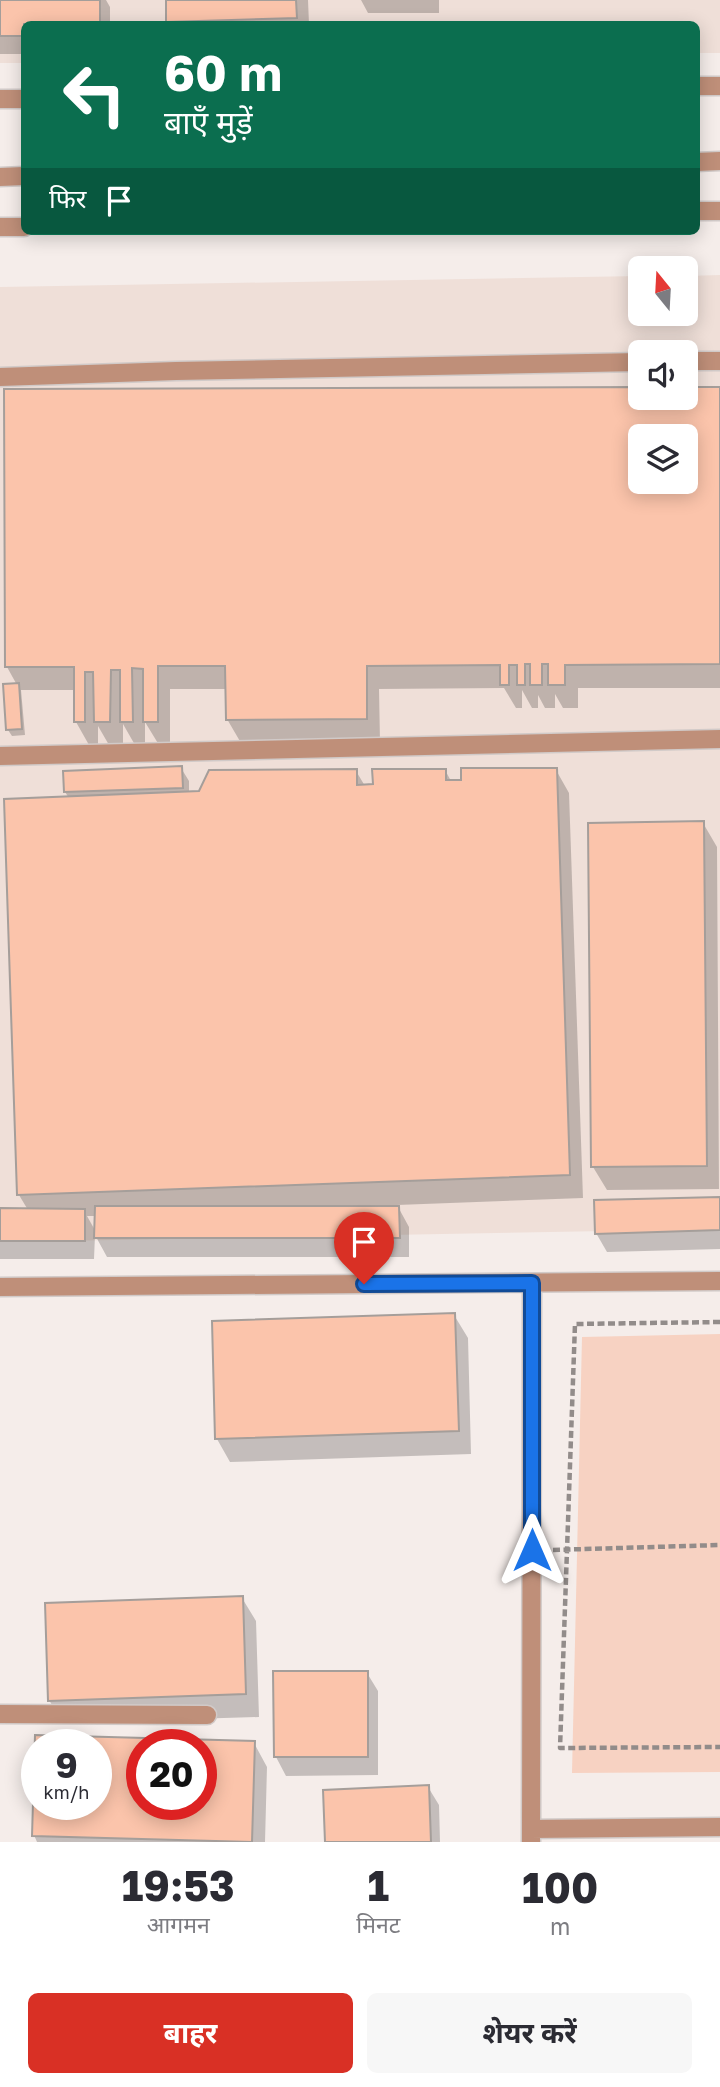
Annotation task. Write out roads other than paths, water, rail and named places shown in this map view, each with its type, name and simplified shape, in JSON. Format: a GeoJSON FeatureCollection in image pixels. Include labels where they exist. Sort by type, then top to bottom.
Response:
{"type":"FeatureCollection","features":[{"type":"Feature","properties":{"kind":"street"},"geometry":{"type":"LineString","coordinates":[[700,86],[720,86]]}},
{"type":"Feature","properties":{"kind":"street"},"geometry":{"type":"LineString","coordinates":[[0,99],[21,99]]}},
{"type":"Feature","properties":{"kind":"street"},"geometry":{"type":"LineString","coordinates":[[700,162],[720,161]]}},
{"type":"Feature","properties":{"kind":"street"},"geometry":{"type":"LineString","coordinates":[[0,177],[21,176]]}},
{"type":"Feature","properties":{"kind":"street"},"geometry":{"type":"LineString","coordinates":[[700,211],[720,211]]}},
{"type":"Feature","properties":{"kind":"street"},"geometry":{"type":"LineString","coordinates":[[0,228],[21,227]]}},
{"type":"Feature","properties":{"kind":"street"},"geometry":{"type":"LineString","coordinates":[[698,361],[720,361]]}},
{"type":"Feature","properties":{"kind":"street"},"geometry":{"type":"LineString","coordinates":[[0,377],[628,362]]}},
{"type":"Feature","properties":{"kind":"street"},"geometry":{"type":"LineString","coordinates":[[0,756],[720,739]]}},
{"type":"Feature","properties":{"kind":"street"},"geometry":{"type":"LineString","coordinates":[[0,1287],[720,1281]]}},
{"type":"Feature","properties":{"kind":"street"},"geometry":{"type":"LineString","coordinates":[[532,1283],[531,1836],[720,1827]]}},
{"type":"Feature","properties":{"kind":"street"},"geometry":{"type":"LineString","coordinates":[[0,1714],[207,1715]]}}]}
